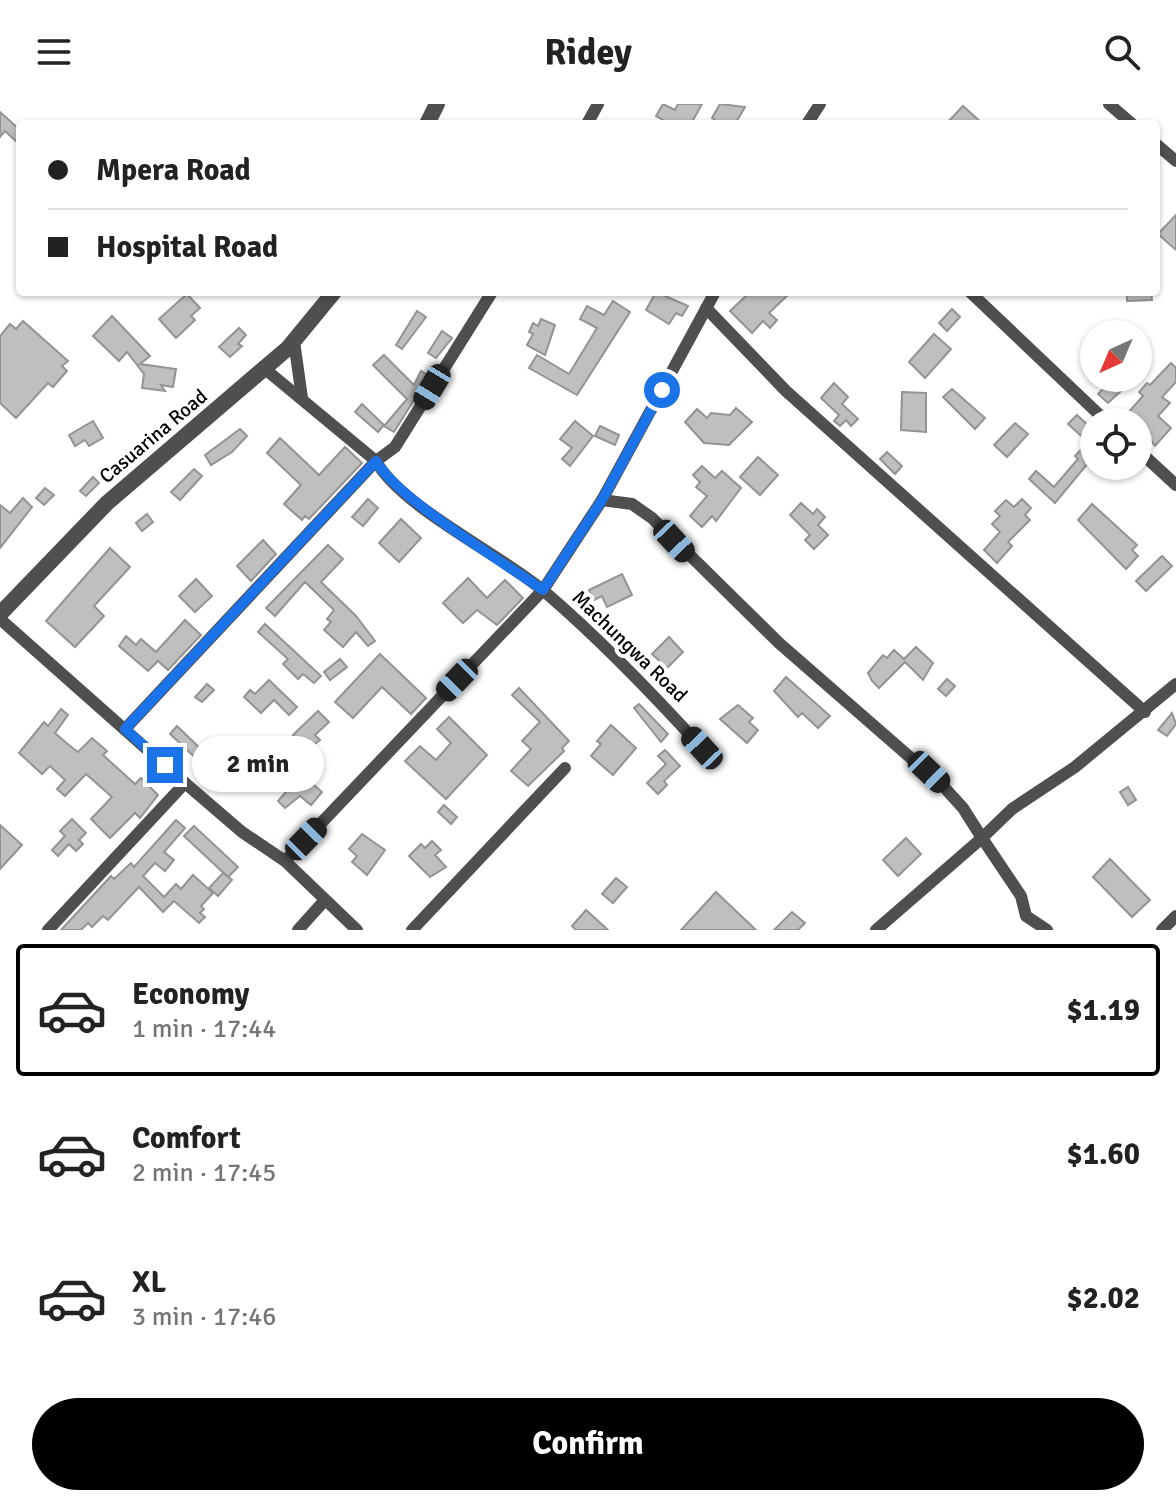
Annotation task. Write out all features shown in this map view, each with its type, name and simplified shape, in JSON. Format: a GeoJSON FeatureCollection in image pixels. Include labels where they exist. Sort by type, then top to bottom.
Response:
{"type":"FeatureCollection","features":[{"type":"Feature","properties":{"kind":"street"},"geometry":{"type":"LineString","coordinates":[[1109,104],[1127,120]]}},
{"type":"Feature","properties":{"kind":"street"},"geometry":{"type":"LineString","coordinates":[[1160,147],[1176,161]]}},
{"type":"Feature","properties":{"kind":"street","name":"Casuarina Road"},"geometry":{"type":"LineString","coordinates":[[0,616],[107,503],[265,369],[294,341],[331,296]]}},
{"type":"Feature","properties":{"kind":"street"},"geometry":{"type":"LineString","coordinates":[[125,729],[376,461],[395,447],[489,296]]}},
{"type":"Feature","properties":{"kind":"street"},"geometry":{"type":"LineString","coordinates":[[285,861],[543,590],[602,500],[713,296]]}},
{"type":"Feature","properties":{"kind":"street"},"geometry":{"type":"LineString","coordinates":[[974,296],[1092,408]]}},
{"type":"Feature","properties":{"kind":"street"},"geometry":{"type":"LineString","coordinates":[[706,308],[786,391],[1145,712]]}},
{"type":"Feature","properties":{"kind":"street"},"geometry":{"type":"LineString","coordinates":[[294,341],[302,398]]}},
{"type":"Feature","properties":{"kind":"street","name":"Machungwa Road"},"geometry":{"type":"LineString","coordinates":[[265,369],[376,461],[383,473],[411,498],[543,590],[642,682],[702,748]]}},
{"type":"Feature","properties":{"kind":"street"},"geometry":{"type":"LineString","coordinates":[[1152,463],[1176,485]]}},
{"type":"Feature","properties":{"kind":"street"},"geometry":{"type":"LineString","coordinates":[[602,500],[632,504],[652,518],[768,633],[934,777],[963,808],[1021,896],[1026,916],[1022,930]]}},
{"type":"Feature","properties":{"kind":"street"},"geometry":{"type":"LineString","coordinates":[[0,616],[185,783],[242,832],[285,861],[357,930]]}},
{"type":"Feature","properties":{"kind":"street"},"geometry":{"type":"LineString","coordinates":[[876,930],[1012,809],[1075,767],[1176,684]]}},
{"type":"Feature","properties":{"kind":"street"},"geometry":{"type":"LineString","coordinates":[[412,930],[565,768]]}},
{"type":"Feature","properties":{"kind":"street"},"geometry":{"type":"LineString","coordinates":[[48,930],[185,783]]}},
{"type":"Feature","properties":{"kind":"street"},"geometry":{"type":"LineString","coordinates":[[298,930],[325,900]]}},
{"type":"Feature","properties":{"kind":"street"},"geometry":{"type":"LineString","coordinates":[[1026,916],[1047,930]]}},
{"type":"Feature","properties":{"kind":"street"},"geometry":{"type":"LineString","coordinates":[[1162,930],[1176,916]]}},
{"type":"Feature","properties":{"kind":"building"},"geometry":{"type":"Polygon","coordinates":[[[663,104],[675,110],[678,104],[702,104],[693,120],[663,120],[656,116],[663,104]]]}},
{"type":"Feature","properties":{"kind":"building"},"geometry":{"type":"Polygon","coordinates":[[[720,104],[745,107],[737,120],[712,118],[720,104]]]}},
{"type":"Feature","properties":{"kind":"building"},"geometry":{"type":"Polygon","coordinates":[[[963,106],[979,120],[950,120],[963,106]]]}},
{"type":"Feature","properties":{"kind":"building"},"geometry":{"type":"Polygon","coordinates":[[[0,112],[16,126],[16,141],[5,131],[0,137],[0,112]]]}},
{"type":"Feature","properties":{"kind":"building"},"geometry":{"type":"Polygon","coordinates":[[[1176,215],[1176,250],[1160,236],[1176,215]]]}},
{"type":"Feature","properties":{"kind":"building"},"geometry":{"type":"Polygon","coordinates":[[[185,296],[189,296],[200,308],[191,316],[195,320],[176,338],[159,319],[185,296]]]}},
{"type":"Feature","properties":{"kind":"building"},"geometry":{"type":"Polygon","coordinates":[[[654,296],[665,296],[688,306],[682,316],[676,313],[669,324],[646,310],[654,296]]]}},
{"type":"Feature","properties":{"kind":"building"},"geometry":{"type":"Polygon","coordinates":[[[746,296],[787,296],[769,313],[777,320],[770,328],[763,321],[752,333],[730,311],[746,296]]]}},
{"type":"Feature","properties":{"kind":"building"},"geometry":{"type":"Polygon","coordinates":[[[1127,296],[1152,296],[1152,300],[1127,301],[1127,296]]]}},
{"type":"Feature","properties":{"kind":"building"},"geometry":{"type":"Polygon","coordinates":[[[613,301],[630,312],[577,395],[529,368],[537,355],[569,374],[597,328],[580,319],[587,306],[604,315],[613,301]]]}},
{"type":"Feature","properties":{"kind":"building"},"geometry":{"type":"Polygon","coordinates":[[[952,309],[960,317],[947,331],[939,323],[952,309]]]}},
{"type":"Feature","properties":{"kind":"building"},"geometry":{"type":"Polygon","coordinates":[[[417,311],[426,317],[402,349],[396,345],[417,311]]]}},
{"type":"Feature","properties":{"kind":"building"},"geometry":{"type":"Polygon","coordinates":[[[112,316],[150,356],[140,364],[176,369],[173,387],[161,385],[165,391],[142,388],[144,374],[127,352],[119,361],[93,336],[112,316]]]}},
{"type":"Feature","properties":{"kind":"building"},"geometry":{"type":"Polygon","coordinates":[[[541,319],[555,325],[545,355],[527,345],[533,334],[529,332],[533,323],[538,326],[541,319]]]}},
{"type":"Feature","properties":{"kind":"building"},"geometry":{"type":"Polygon","coordinates":[[[23,321],[68,361],[62,366],[67,371],[53,387],[48,383],[16,418],[0,403],[0,336],[10,324],[16,329],[23,321]]]}},
{"type":"Feature","properties":{"kind":"building"},"geometry":{"type":"Polygon","coordinates":[[[239,328],[246,335],[238,344],[242,346],[230,357],[219,347],[239,328]]]}},
{"type":"Feature","properties":{"kind":"building"},"geometry":{"type":"Polygon","coordinates":[[[442,331],[452,338],[436,358],[428,353],[442,331]]]}},
{"type":"Feature","properties":{"kind":"building"},"geometry":{"type":"Polygon","coordinates":[[[934,334],[951,349],[925,378],[909,362],[934,334]]]}},
{"type":"Feature","properties":{"kind":"building"},"geometry":{"type":"Polygon","coordinates":[[[384,355],[414,385],[421,371],[429,376],[394,432],[384,426],[407,399],[373,365],[384,355]]]}},
{"type":"Feature","properties":{"kind":"building"},"geometry":{"type":"Polygon","coordinates":[[[1171,363],[1176,368],[1176,382],[1162,397],[1170,403],[1158,416],[1171,428],[1155,446],[1152,442],[1152,408],[1132,408],[1143,396],[1139,392],[1152,392],[1152,383],[1171,363]]]}},
{"type":"Feature","properties":{"kind":"building"},"geometry":{"type":"Polygon","coordinates":[[[834,383],[848,397],[842,404],[858,419],[851,426],[846,420],[840,426],[834,421],[839,415],[821,398],[834,383]]]}},
{"type":"Feature","properties":{"kind":"building"},"geometry":{"type":"Polygon","coordinates":[[[952,389],[985,418],[975,429],[943,397],[952,389]]]}},
{"type":"Feature","properties":{"kind":"building"},"geometry":{"type":"Polygon","coordinates":[[[902,392],[926,393],[926,432],[901,430],[902,392]]]}},
{"type":"Feature","properties":{"kind":"building"},"geometry":{"type":"Polygon","coordinates":[[[1100,392],[1120,392],[1108,403],[1098,394],[1100,392]]]}},
{"type":"Feature","properties":{"kind":"building"},"geometry":{"type":"Polygon","coordinates":[[[362,404],[384,425],[378,432],[355,412],[362,404]]]}},
{"type":"Feature","properties":{"kind":"building"},"geometry":{"type":"Polygon","coordinates":[[[736,408],[752,422],[729,445],[704,443],[685,422],[697,409],[707,418],[711,413],[730,415],[736,408]]]}},
{"type":"Feature","properties":{"kind":"building"},"geometry":{"type":"Polygon","coordinates":[[[1077,415],[1080,418],[1080,435],[1068,424],[1077,415]]]}},
{"type":"Feature","properties":{"kind":"building"},"geometry":{"type":"Polygon","coordinates":[[[93,421],[103,438],[89,446],[85,440],[75,446],[69,435],[93,421]]]}},
{"type":"Feature","properties":{"kind":"building"},"geometry":{"type":"Polygon","coordinates":[[[575,421],[593,436],[570,466],[562,459],[572,448],[560,439],[575,421]]]}},
{"type":"Feature","properties":{"kind":"building"},"geometry":{"type":"Polygon","coordinates":[[[1015,423],[1028,434],[1007,457],[994,445],[1015,423]]]}},
{"type":"Feature","properties":{"kind":"building"},"geometry":{"type":"Polygon","coordinates":[[[600,426],[619,435],[615,445],[595,436],[600,426]]]}},
{"type":"Feature","properties":{"kind":"building"},"geometry":{"type":"Polygon","coordinates":[[[240,429],[247,436],[232,452],[211,465],[205,455],[240,429]]]}},
{"type":"Feature","properties":{"kind":"building"},"geometry":{"type":"Polygon","coordinates":[[[280,438],[319,475],[345,447],[362,463],[309,519],[305,516],[302,520],[284,504],[301,485],[267,453],[280,438]]]}},
{"type":"Feature","properties":{"kind":"building"},"geometry":{"type":"Polygon","coordinates":[[[1080,451],[1080,473],[1055,503],[1029,479],[1036,471],[1054,487],[1078,459],[1075,456],[1080,451]]]}},
{"type":"Feature","properties":{"kind":"building"},"geometry":{"type":"Polygon","coordinates":[[[887,452],[902,466],[895,474],[880,459],[887,452]]]}},
{"type":"Feature","properties":{"kind":"building"},"geometry":{"type":"Polygon","coordinates":[[[758,457],[778,475],[760,495],[740,477],[758,457]]]}},
{"type":"Feature","properties":{"kind":"building"},"geometry":{"type":"Polygon","coordinates":[[[702,466],[715,478],[722,471],[741,488],[716,521],[712,516],[702,527],[690,516],[707,496],[696,487],[700,482],[693,475],[702,466]]]}},
{"type":"Feature","properties":{"kind":"building"},"geometry":{"type":"Polygon","coordinates":[[[194,469],[202,476],[180,500],[171,492],[194,469]]]}},
{"type":"Feature","properties":{"kind":"building"},"geometry":{"type":"Polygon","coordinates":[[[93,477],[99,483],[86,496],[80,491],[93,477]]]}},
{"type":"Feature","properties":{"kind":"building"},"geometry":{"type":"Polygon","coordinates":[[[45,488],[54,495],[44,505],[36,498],[45,488]]]}},
{"type":"Feature","properties":{"kind":"building"},"geometry":{"type":"Polygon","coordinates":[[[23,498],[32,507],[0,548],[0,505],[10,513],[23,498]]]}},
{"type":"Feature","properties":{"kind":"building"},"geometry":{"type":"Polygon","coordinates":[[[368,499],[378,508],[363,526],[352,517],[368,499]]]}},
{"type":"Feature","properties":{"kind":"building"},"geometry":{"type":"Polygon","coordinates":[[[1022,499],[1031,508],[1025,515],[1030,520],[1008,542],[1012,546],[997,563],[984,550],[1000,532],[992,524],[1000,516],[995,511],[1006,500],[1014,507],[1022,499]]]}},
{"type":"Feature","properties":{"kind":"building"},"geometry":{"type":"Polygon","coordinates":[[[801,503],[813,514],[817,509],[825,517],[818,525],[828,535],[814,549],[805,540],[810,535],[790,515],[801,503]]]}},
{"type":"Feature","properties":{"kind":"building"},"geometry":{"type":"Polygon","coordinates":[[[1092,504],[1137,545],[1132,550],[1138,556],[1126,569],[1078,520],[1092,504]]]}},
{"type":"Feature","properties":{"kind":"building"},"geometry":{"type":"Polygon","coordinates":[[[147,514],[153,522],[142,531],[136,523],[147,514]]]}},
{"type":"Feature","properties":{"kind":"building"},"geometry":{"type":"Polygon","coordinates":[[[401,519],[421,538],[399,562],[379,543],[401,519]]]}},
{"type":"Feature","properties":{"kind":"building"},"geometry":{"type":"Polygon","coordinates":[[[263,540],[276,554],[251,581],[237,566],[263,540]]]}},
{"type":"Feature","properties":{"kind":"building"},"geometry":{"type":"Polygon","coordinates":[[[328,545],[343,559],[321,582],[356,616],[375,641],[368,646],[356,632],[343,647],[324,630],[331,622],[327,619],[334,610],[305,582],[275,616],[266,608],[328,545]]]}},
{"type":"Feature","properties":{"kind":"building"},"geometry":{"type":"Polygon","coordinates":[[[110,548],[130,567],[94,606],[104,616],[75,647],[46,621],[110,548]]]}},
{"type":"Feature","properties":{"kind":"building"},"geometry":{"type":"Polygon","coordinates":[[[1162,556],[1172,566],[1146,591],[1136,581],[1162,556]]]}},
{"type":"Feature","properties":{"kind":"building"},"geometry":{"type":"Polygon","coordinates":[[[622,574],[632,595],[607,607],[602,596],[594,600],[589,590],[622,574]]]}},
{"type":"Feature","properties":{"kind":"building"},"geometry":{"type":"Polygon","coordinates":[[[468,578],[487,598],[505,580],[523,598],[497,625],[477,610],[463,623],[443,603],[468,578]]]}},
{"type":"Feature","properties":{"kind":"building"},"geometry":{"type":"Polygon","coordinates":[[[196,579],[212,596],[195,612],[179,596],[196,579]]]}},
{"type":"Feature","properties":{"kind":"building"},"geometry":{"type":"Polygon","coordinates":[[[185,620],[201,635],[168,670],[158,661],[148,671],[119,646],[126,636],[136,645],[141,639],[156,652],[185,620]]]}},
{"type":"Feature","properties":{"kind":"building"},"geometry":{"type":"Polygon","coordinates":[[[265,624],[321,676],[314,683],[303,674],[298,679],[283,664],[288,659],[258,632],[265,624]]]}},
{"type":"Feature","properties":{"kind":"building"},"geometry":{"type":"Polygon","coordinates":[[[669,637],[683,652],[667,668],[652,654],[669,637]]]}},
{"type":"Feature","properties":{"kind":"building"},"geometry":{"type":"Polygon","coordinates":[[[916,647],[933,663],[923,680],[905,662],[879,688],[872,681],[868,673],[883,655],[887,658],[894,650],[904,659],[916,647]]]}},
{"type":"Feature","properties":{"kind":"building"},"geometry":{"type":"Polygon","coordinates":[[[380,654],[426,698],[411,714],[382,687],[353,718],[335,702],[380,654]]]}},
{"type":"Feature","properties":{"kind":"building"},"geometry":{"type":"Polygon","coordinates":[[[340,659],[347,667],[330,680],[324,672],[340,659]]]}},
{"type":"Feature","properties":{"kind":"building"},"geometry":{"type":"Polygon","coordinates":[[[786,677],[830,716],[818,728],[802,713],[798,717],[774,691],[786,677]]]}},
{"type":"Feature","properties":{"kind":"building"},"geometry":{"type":"Polygon","coordinates":[[[947,679],[955,686],[946,696],[938,689],[947,679]]]}},
{"type":"Feature","properties":{"kind":"building"},"geometry":{"type":"Polygon","coordinates":[[[269,680],[297,707],[289,715],[274,700],[261,713],[244,697],[250,690],[255,694],[269,680]]]}},
{"type":"Feature","properties":{"kind":"building"},"geometry":{"type":"Polygon","coordinates":[[[207,684],[214,690],[202,702],[195,697],[207,684]]]}},
{"type":"Feature","properties":{"kind":"building"},"geometry":{"type":"Polygon","coordinates":[[[519,688],[569,741],[562,748],[564,751],[528,786],[511,771],[531,749],[522,741],[540,722],[512,695],[519,688]]]}},
{"type":"Feature","properties":{"kind":"building"},"geometry":{"type":"Polygon","coordinates":[[[639,704],[668,734],[661,742],[634,708],[639,704]]]}},
{"type":"Feature","properties":{"kind":"building"},"geometry":{"type":"Polygon","coordinates":[[[738,705],[753,718],[749,722],[758,730],[747,743],[720,719],[738,705]]]}},
{"type":"Feature","properties":{"kind":"building"},"geometry":{"type":"Polygon","coordinates":[[[61,709],[68,715],[55,733],[78,752],[92,738],[107,751],[103,755],[135,784],[141,778],[158,795],[140,818],[135,813],[110,838],[91,819],[112,797],[86,774],[65,796],[57,789],[65,780],[50,766],[42,774],[19,753],[44,722],[48,726],[61,709]]]}},
{"type":"Feature","properties":{"kind":"building"},"geometry":{"type":"Polygon","coordinates":[[[318,711],[329,722],[315,735],[320,740],[308,750],[293,735],[318,711]]]}},
{"type":"Feature","properties":{"kind":"building"},"geometry":{"type":"Polygon","coordinates":[[[1172,713],[1176,724],[1167,736],[1158,730],[1172,713]]]}},
{"type":"Feature","properties":{"kind":"building"},"geometry":{"type":"Polygon","coordinates":[[[449,717],[487,755],[446,799],[405,761],[420,746],[436,760],[451,743],[437,729],[449,717]]]}},
{"type":"Feature","properties":{"kind":"building"},"geometry":{"type":"Polygon","coordinates":[[[611,725],[636,748],[613,775],[591,756],[601,744],[597,741],[611,725]]]}},
{"type":"Feature","properties":{"kind":"building"},"geometry":{"type":"Polygon","coordinates":[[[177,726],[208,756],[201,763],[170,734],[177,726]]]}},
{"type":"Feature","properties":{"kind":"building"},"geometry":{"type":"Polygon","coordinates":[[[665,750],[680,766],[664,781],[667,785],[658,794],[647,783],[666,764],[658,756],[665,750]]]}},
{"type":"Feature","properties":{"kind":"building"},"geometry":{"type":"Polygon","coordinates":[[[302,774],[322,792],[311,805],[300,796],[285,808],[278,801],[302,774]]]}},
{"type":"Feature","properties":{"kind":"building"},"geometry":{"type":"Polygon","coordinates":[[[1128,787],[1136,800],[1128,805],[1120,792],[1128,787]]]}},
{"type":"Feature","properties":{"kind":"building"},"geometry":{"type":"Polygon","coordinates":[[[444,805],[457,817],[451,824],[438,812],[444,805]]]}},
{"type":"Feature","properties":{"kind":"building"},"geometry":{"type":"Polygon","coordinates":[[[72,819],[86,833],[79,840],[83,844],[76,851],[69,844],[58,856],[52,850],[65,836],[60,831],[72,819]]]}},
{"type":"Feature","properties":{"kind":"building"},"geometry":{"type":"Polygon","coordinates":[[[176,820],[185,828],[164,852],[174,860],[165,871],[155,863],[143,876],[164,897],[176,884],[181,889],[193,875],[213,893],[201,906],[204,909],[200,913],[205,917],[199,923],[174,901],[163,912],[139,887],[108,920],[103,916],[92,927],[88,923],[81,930],[61,930],[111,876],[114,879],[131,863],[134,867],[176,820]]]}},
{"type":"Feature","properties":{"kind":"building"},"geometry":{"type":"Polygon","coordinates":[[[0,825],[22,845],[0,869],[0,825]]]}},
{"type":"Feature","properties":{"kind":"building"},"geometry":{"type":"Polygon","coordinates":[[[194,826],[238,867],[228,877],[184,836],[194,826]]]}},
{"type":"Feature","properties":{"kind":"building"},"geometry":{"type":"Polygon","coordinates":[[[362,834],[385,850],[367,875],[352,862],[357,856],[349,849],[362,834]]]}},
{"type":"Feature","properties":{"kind":"building"},"geometry":{"type":"Polygon","coordinates":[[[906,838],[921,854],[898,876],[883,860],[906,838]]]}},
{"type":"Feature","properties":{"kind":"building"},"geometry":{"type":"Polygon","coordinates":[[[432,841],[441,850],[435,855],[446,867],[430,877],[409,856],[421,844],[425,848],[432,841]]]}},
{"type":"Feature","properties":{"kind":"building"},"geometry":{"type":"Polygon","coordinates":[[[1110,859],[1150,900],[1132,917],[1093,877],[1110,859]]]}},
{"type":"Feature","properties":{"kind":"building"},"geometry":{"type":"Polygon","coordinates":[[[223,873],[232,880],[218,896],[209,888],[223,873]]]}},
{"type":"Feature","properties":{"kind":"building"},"geometry":{"type":"Polygon","coordinates":[[[616,878],[627,887],[613,903],[602,894],[616,878]]]}},
{"type":"Feature","properties":{"kind":"building"},"geometry":{"type":"Polygon","coordinates":[[[716,892],[756,930],[681,930],[716,892]]]}},
{"type":"Feature","properties":{"kind":"building"},"geometry":{"type":"Polygon","coordinates":[[[586,910],[608,930],[576,930],[572,926],[586,910]]]}},
{"type":"Feature","properties":{"kind":"building"},"geometry":{"type":"Polygon","coordinates":[[[792,912],[805,923],[798,930],[774,930],[792,912]]]}},
{"type":"Feature","properties":{"kind":"route"},"geometry":{"type":"LineString","coordinates":[[165,765],[125,729],[297,549],[376,461],[383,473],[411,498],[543,590],[602,500],[662,390]]}}]}
